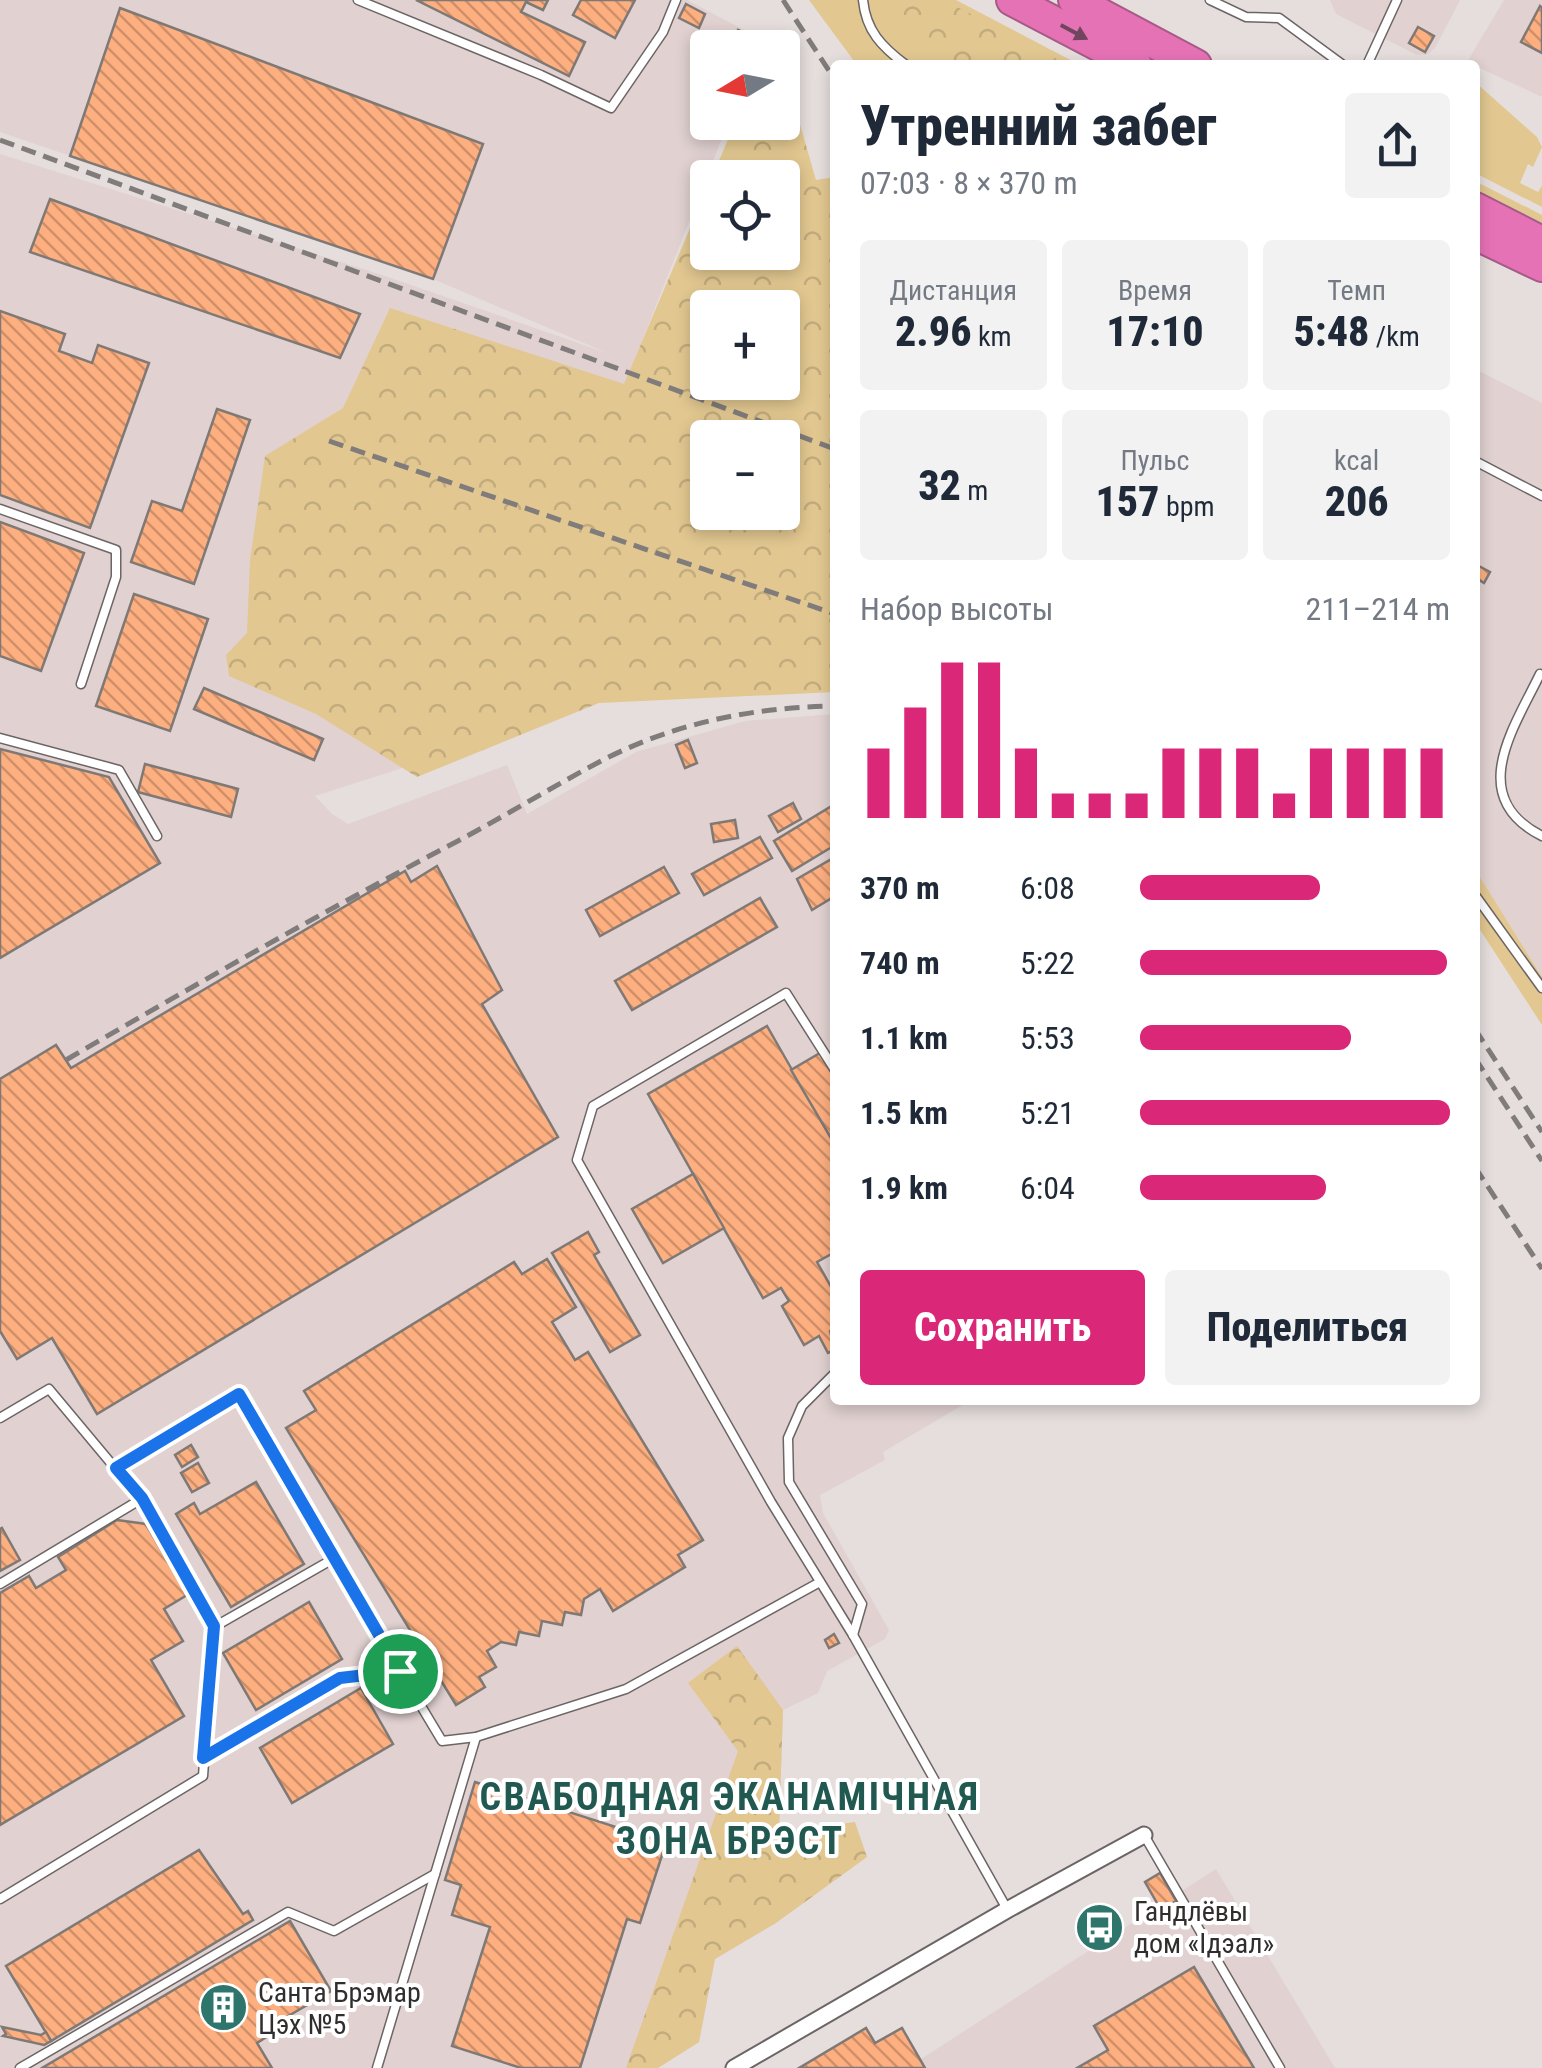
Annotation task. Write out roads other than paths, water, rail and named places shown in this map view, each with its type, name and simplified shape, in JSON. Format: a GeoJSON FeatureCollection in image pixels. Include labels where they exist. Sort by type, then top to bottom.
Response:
{"type":"FeatureCollection","features":[{"type":"Feature","properties":{"kind":"highway"},"geometry":{"type":"LineString","coordinates":[[1012,0],[1126,60]]}},
{"type":"Feature","properties":{"kind":"highway"},"geometry":{"type":"LineString","coordinates":[[1074,0],[1187,60]]}},
{"type":"Feature","properties":{"kind":"highway"},"geometry":{"type":"LineString","coordinates":[[1480,211],[1542,242]]}},
{"type":"Feature","properties":{"kind":"highway"},"geometry":{"type":"LineString","coordinates":[[1480,236],[1542,266]]}},
{"type":"Feature","properties":{"kind":"street"},"geometry":{"type":"LineString","coordinates":[[734,2068],[1144,1835]]}},
{"type":"Feature","properties":{"kind":"lane"},"geometry":{"type":"LineString","coordinates":[[358,0],[611,108],[663,32],[676,0]]}},
{"type":"Feature","properties":{"kind":"lane"},"geometry":{"type":"LineString","coordinates":[[863,0],[874,36],[900,60]]}},
{"type":"Feature","properties":{"kind":"lane"},"geometry":{"type":"LineString","coordinates":[[1210,0],[1246,17],[1278,18],[1336,60]]}},
{"type":"Feature","properties":{"kind":"lane"},"geometry":{"type":"LineString","coordinates":[[1369,60],[1397,0]]}},
{"type":"Feature","properties":{"kind":"lane"},"geometry":{"type":"LineString","coordinates":[[1480,464],[1542,496]]}},
{"type":"Feature","properties":{"kind":"lane"},"geometry":{"type":"LineString","coordinates":[[0,509],[116,550],[116,578],[82,684]]}},
{"type":"Feature","properties":{"kind":"lane"},"geometry":{"type":"LineString","coordinates":[[1540,674],[1504,749],[1499,779],[1509,808],[1542,836]]}},
{"type":"Feature","properties":{"kind":"lane"},"geometry":{"type":"LineString","coordinates":[[0,738],[119,770],[156,836]]}},
{"type":"Feature","properties":{"kind":"lane"},"geometry":{"type":"LineString","coordinates":[[1480,902],[1542,988]]}},
{"type":"Feature","properties":{"kind":"lane"},"geometry":{"type":"LineString","coordinates":[[830,1062],[786,993],[592,1106],[577,1160],[770,1502],[853,1635],[1007,1910]]}},
{"type":"Feature","properties":{"kind":"lane"},"geometry":{"type":"LineString","coordinates":[[830,1378],[802,1406],[788,1438],[789,1482],[862,1604],[853,1635]]}},
{"type":"Feature","properties":{"kind":"lane"},"geometry":{"type":"LineString","coordinates":[[0,1418],[49,1389],[142,1498],[214,1626],[203,1776],[0,1899]]}},
{"type":"Feature","properties":{"kind":"lane"},"geometry":{"type":"LineString","coordinates":[[116,1468],[239,1394],[332,1559],[442,1741],[476,1738],[626,1689],[820,1582]]}},
{"type":"Feature","properties":{"kind":"lane"},"geometry":{"type":"LineString","coordinates":[[0,1584],[142,1498]]}},
{"type":"Feature","properties":{"kind":"lane"},"geometry":{"type":"LineString","coordinates":[[214,1626],[332,1559]]}},
{"type":"Feature","properties":{"kind":"lane"},"geometry":{"type":"LineString","coordinates":[[203,1758],[340,1678],[400,1671]]}},
{"type":"Feature","properties":{"kind":"lane"},"geometry":{"type":"LineString","coordinates":[[377,2068],[476,1738]]}},
{"type":"Feature","properties":{"kind":"lane"},"geometry":{"type":"LineString","coordinates":[[1144,1835],[1280,2068]]}},
{"type":"Feature","properties":{"kind":"lane"},"geometry":{"type":"LineString","coordinates":[[20,2068],[288,1912],[334,1932],[435,1874]]}},
{"type":"Feature","properties":{"kind":"railway"},"geometry":{"type":"LineString","coordinates":[[783,0],[830,72]]}},
{"type":"Feature","properties":{"kind":"railway"},"geometry":{"type":"LineString","coordinates":[[0,140],[830,447]]}},
{"type":"Feature","properties":{"kind":"railway"},"geometry":{"type":"LineString","coordinates":[[329,441],[830,612]]}},
{"type":"Feature","properties":{"kind":"railway"},"geometry":{"type":"LineString","coordinates":[[66,1060],[629,748],[715,720],[830,706]]}},
{"type":"Feature","properties":{"kind":"railway"},"geometry":{"type":"LineString","coordinates":[[1480,1037],[1542,1132]]}},
{"type":"Feature","properties":{"kind":"railway"},"geometry":{"type":"LineString","coordinates":[[1480,1066],[1542,1161]]}},
{"type":"Feature","properties":{"kind":"railway"},"geometry":{"type":"LineString","coordinates":[[1480,1175],[1542,1269]]}},
{"type":"Feature","properties":{"kind":"place","name":"Гандлёвы дом «Ідэал»"},"geometry":{"type":"Point","coordinates":[1099,1927]}},
{"type":"Feature","properties":{"kind":"place","name":"Санта Брэмар Цэх №5"},"geometry":{"type":"Point","coordinates":[223,2008]}},
{"type":"Feature","properties":{"kind":"district","name":"СВАБОДНАЯ ЭКАНАМІЧНАЯ ЗОНА БРЭСТ"},"geometry":{"type":"Point","coordinates":[730,1819]}}]}
